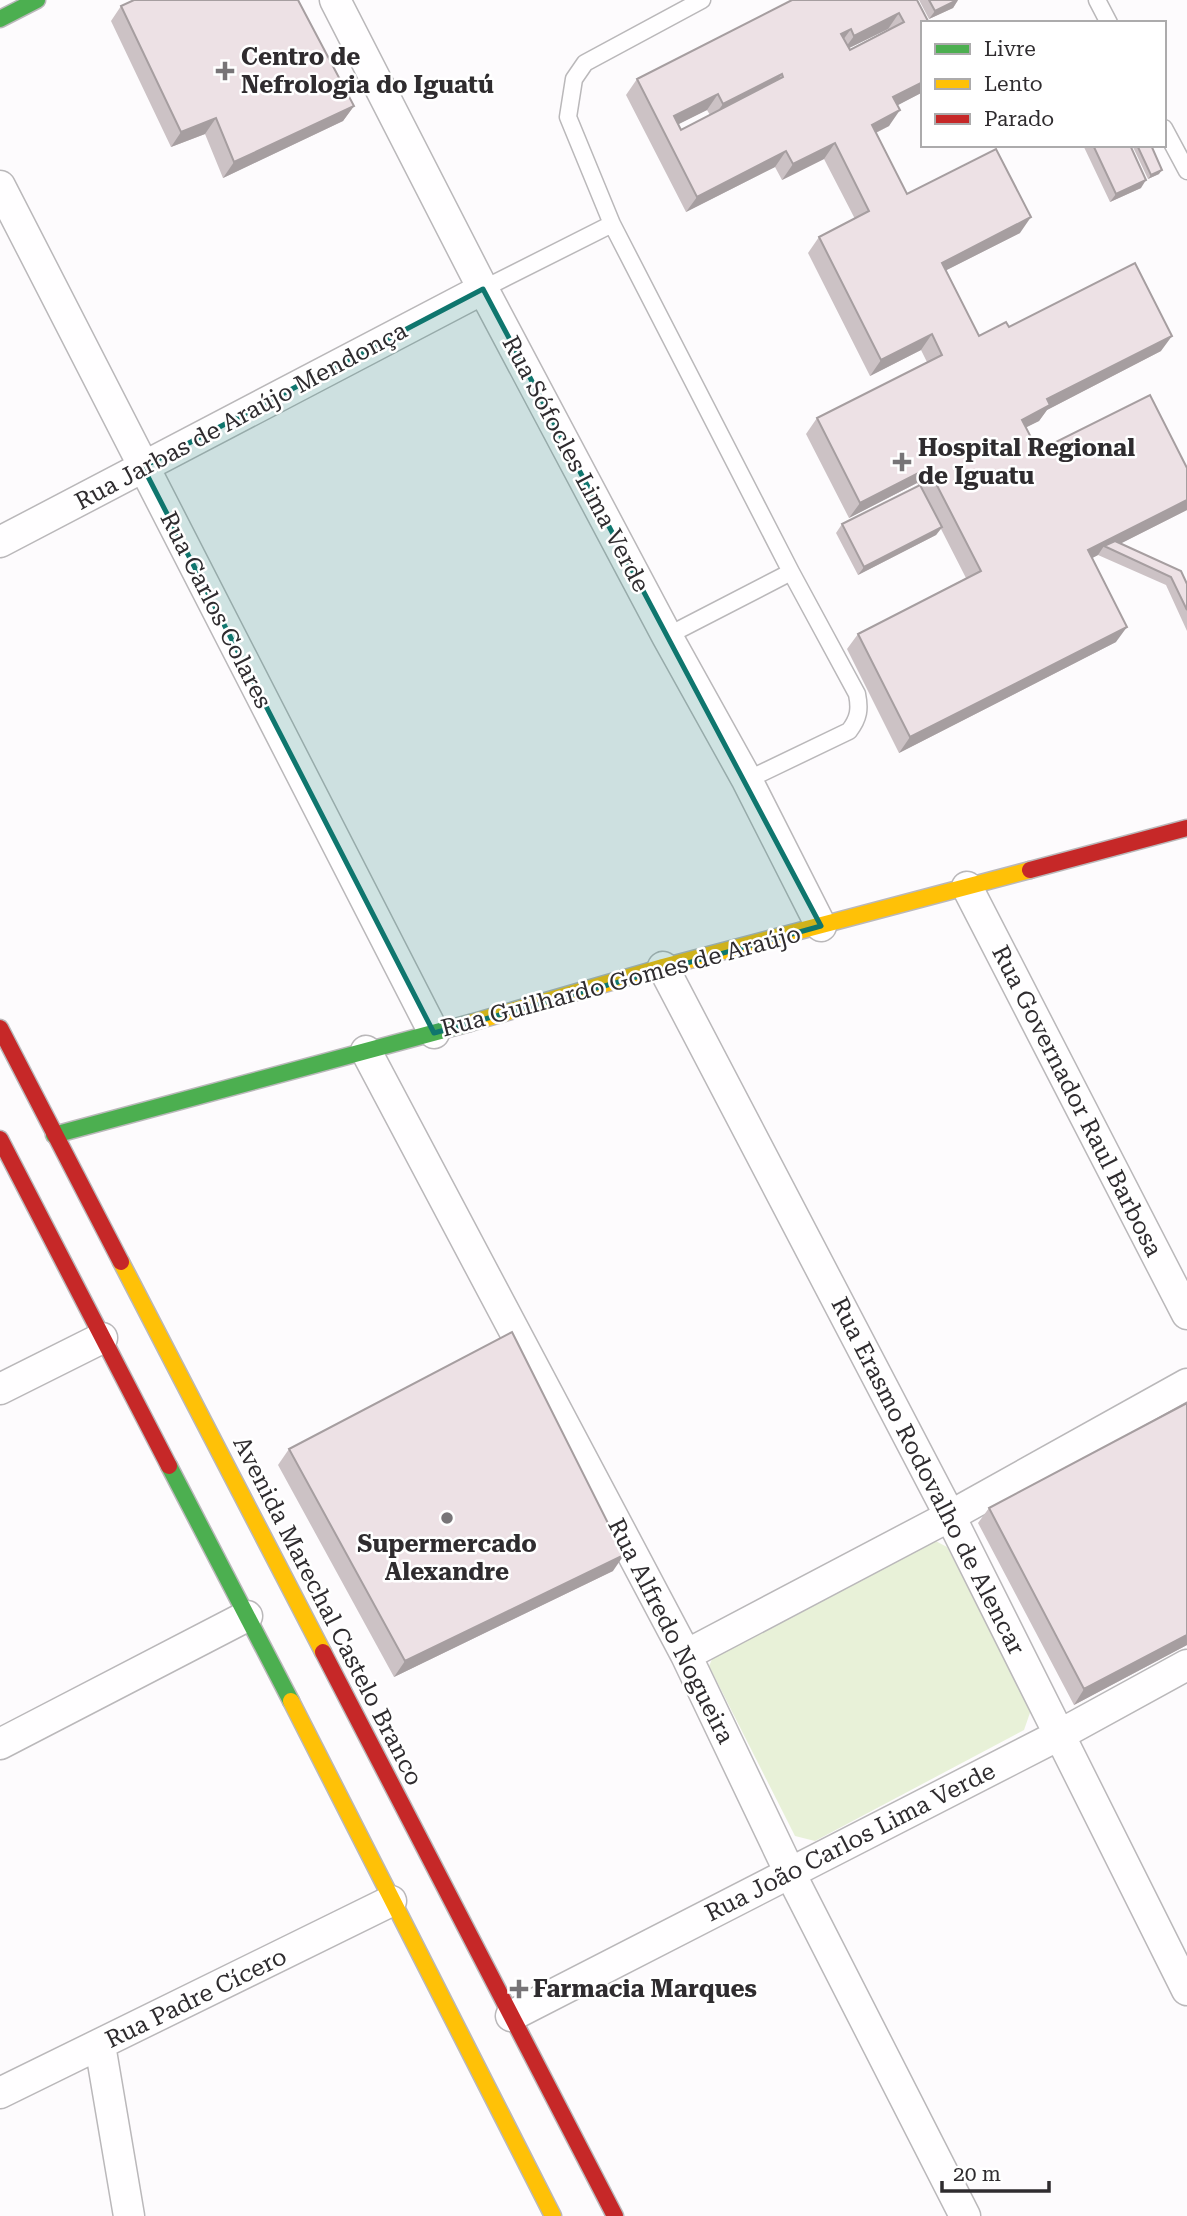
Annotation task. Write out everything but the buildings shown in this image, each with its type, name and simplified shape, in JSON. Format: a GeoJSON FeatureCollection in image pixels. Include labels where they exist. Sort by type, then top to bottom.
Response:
{"type":"FeatureCollection","features":[{"type":"Feature","properties":{"kind":"main road"},"geometry":{"type":"LineString","coordinates":[[0,19],[37,0]]}},
{"type":"Feature","properties":{"kind":"main road","name":"Rua Guilhardo Gomes de Araújo"},"geometry":{"type":"LineString","coordinates":[[54,1135],[434,1033],[663,967],[1187,828]]}},
{"type":"Feature","properties":{"kind":"main road","name":"Avenida Marechal Castelo Branco"},"geometry":{"type":"LineString","coordinates":[[0,1028],[615,2216]]}},
{"type":"Feature","properties":{"kind":"main road"},"geometry":{"type":"LineString","coordinates":[[2,1150],[247,1616],[553,2216]]}},
{"type":"Feature","properties":{"kind":"street","name":"Rua Sófocles Lima Verde"},"geometry":{"type":"LineString","coordinates":[[335,0],[483,289],[667,636],[747,780],[821,926]]}},
{"type":"Feature","properties":{"kind":"street","name":"Rua Carlos Colares"},"geometry":{"type":"LineString","coordinates":[[0,186],[434,1033]]}},
{"type":"Feature","properties":{"kind":"street","name":"Rua Jarbas de Araújo Mendonça"},"geometry":{"type":"LineString","coordinates":[[0,542],[483,289]]}},
{"type":"Feature","properties":{"kind":"street","name":"Rua Governador Raul Barbosa"},"geometry":{"type":"LineString","coordinates":[[967,887],[1187,1314]]}},
{"type":"Feature","properties":{"kind":"street","name":"Rua Erasmo Rodovalho de Alencar"},"geometry":{"type":"LineString","coordinates":[[663,967],[950,1516],[1187,1990]]}},
{"type":"Feature","properties":{"kind":"street","name":"Rua Alfredo Nogueira"},"geometry":{"type":"LineString","coordinates":[[366,1051],[686,1655],[790,1873],[965,2216]]}},
{"type":"Feature","properties":{"kind":"street"},"geometry":{"type":"LineString","coordinates":[[0,1389],[102,1338]]}},
{"type":"Feature","properties":{"kind":"street"},"geometry":{"type":"LineString","coordinates":[[686,1655],[950,1516],[1187,1384]]}},
{"type":"Feature","properties":{"kind":"street"},"geometry":{"type":"LineString","coordinates":[[0,1744],[247,1616]]}},
{"type":"Feature","properties":{"kind":"street","name":"Rua João Carlos Lima Verde"},"geometry":{"type":"LineString","coordinates":[[511,2016],[1061,1734],[1187,1665]]}},
{"type":"Feature","properties":{"kind":"street","name":"Rua Padre Cícero"},"geometry":{"type":"LineString","coordinates":[[0,2093],[391,1901]]}},
{"type":"Feature","properties":{"kind":"street"},"geometry":{"type":"LineString","coordinates":[[100,2045],[129,2216]]}},
{"type":"Feature","properties":{"kind":"lane"},"geometry":{"type":"LineString","coordinates":[[702,0],[585,63],[574,79],[569,117],[612,223],[791,572],[857,694],[860,708],[856,722],[849,731],[747,780]]}},
{"type":"Feature","properties":{"kind":"lane"},"geometry":{"type":"LineString","coordinates":[[1097,0],[1108,21]]}},
{"type":"Feature","properties":{"kind":"lane"},"geometry":{"type":"LineString","coordinates":[[1166,132],[1187,171]]}},
{"type":"Feature","properties":{"kind":"lane"},"geometry":{"type":"LineString","coordinates":[[483,289],[612,223]]}},
{"type":"Feature","properties":{"kind":"lane"},"geometry":{"type":"LineString","coordinates":[[667,636],[791,572]]}},
{"type":"Feature","properties":{"kind":"highlighted area"},"geometry":{"type":"Polygon","coordinates":[[[483,289],[821,926],[434,1033],[143,467],[483,289]]]}},
{"type":"Feature","properties":{"kind":"green space"},"geometry":{"type":"Polygon","coordinates":[[[930,1538],[947,1547],[1032,1707],[1024,1730],[815,1841],[795,1836],[709,1666],[714,1655],[930,1538]]]}},
{"type":"Feature","properties":{"kind":"traffic: fast"},"geometry":{"type":"LineString","coordinates":[[0,19],[37,0]]}},
{"type":"Feature","properties":{"kind":"traffic: fast"},"geometry":{"type":"LineString","coordinates":[[54,1135],[470,1023]]}},
{"type":"Feature","properties":{"kind":"traffic: fast"},"geometry":{"type":"LineString","coordinates":[[169,1466],[291,1701]]}},
{"type":"Feature","properties":{"kind":"traffic: slow"},"geometry":{"type":"LineString","coordinates":[[470,1023],[663,967],[1030,870]]}},
{"type":"Feature","properties":{"kind":"traffic: slow"},"geometry":{"type":"LineString","coordinates":[[121,1262],[323,1652]]}},
{"type":"Feature","properties":{"kind":"traffic: slow"},"geometry":{"type":"LineString","coordinates":[[291,1701],[553,2216]]}},
{"type":"Feature","properties":{"kind":"traffic: jam"},"geometry":{"type":"LineString","coordinates":[[1030,870],[1187,828]]}},
{"type":"Feature","properties":{"kind":"traffic: jam"},"geometry":{"type":"LineString","coordinates":[[0,1028],[121,1262]]}},
{"type":"Feature","properties":{"kind":"traffic: jam"},"geometry":{"type":"LineString","coordinates":[[0,1139],[169,1466]]}},
{"type":"Feature","properties":{"kind":"traffic: jam"},"geometry":{"type":"LineString","coordinates":[[323,1652],[615,2216]]}},
{"type":"Feature","properties":{"kind":"place","name":"Centro de Nefrologia do Iguatú"},"geometry":{"type":"Point","coordinates":[225,71]}},
{"type":"Feature","properties":{"kind":"place","name":"Hospital Regional de Iguatu"},"geometry":{"type":"Point","coordinates":[902,462]}},
{"type":"Feature","properties":{"kind":"place","name":"Supermercado Alexandre"},"geometry":{"type":"Point","coordinates":[447,1518]}},
{"type":"Feature","properties":{"kind":"place","name":"Farmacia Marques"},"geometry":{"type":"Point","coordinates":[519,1989]}}]}
